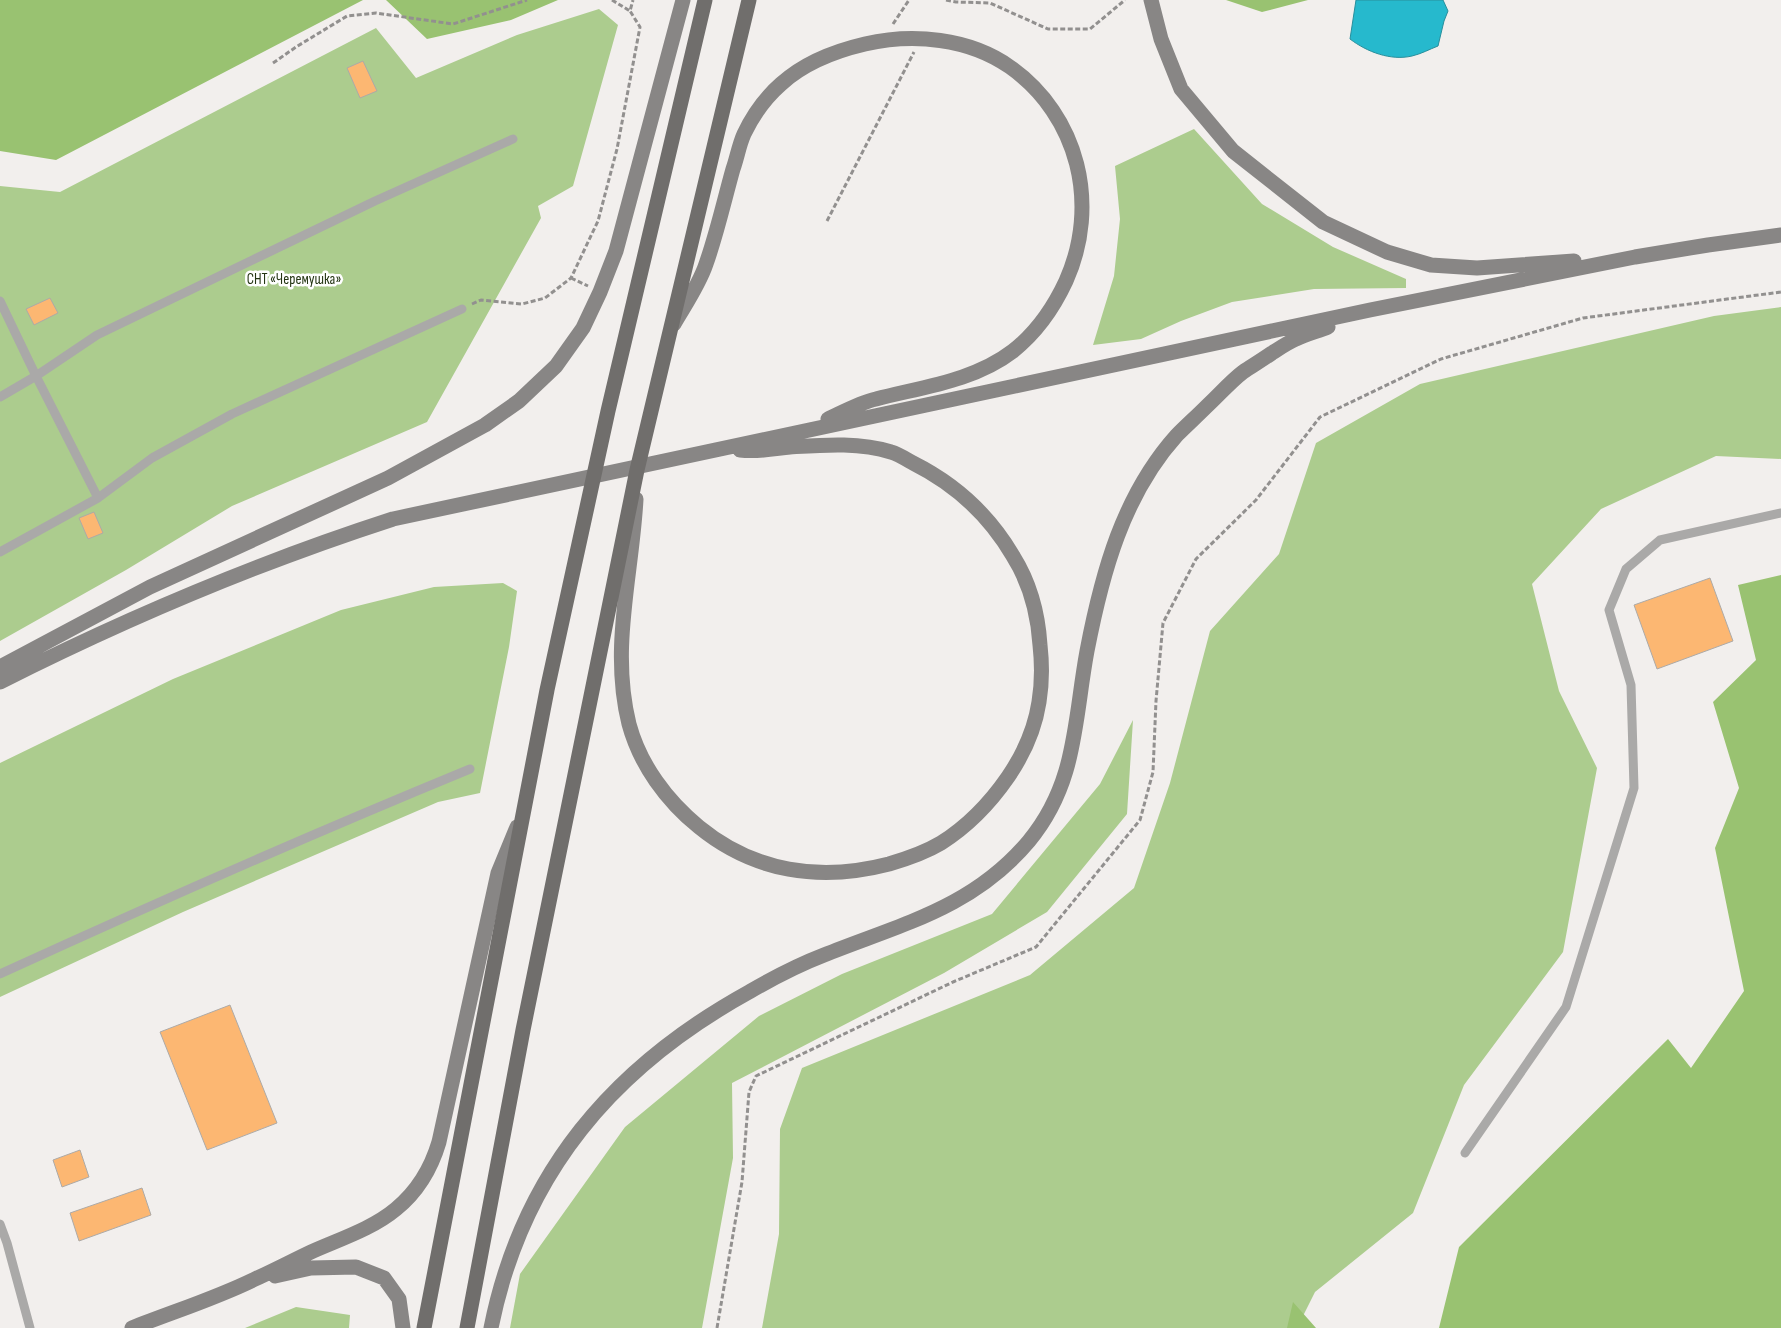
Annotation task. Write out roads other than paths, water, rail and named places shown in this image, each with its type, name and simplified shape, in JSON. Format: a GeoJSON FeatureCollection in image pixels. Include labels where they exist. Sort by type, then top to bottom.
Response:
{"type":"FeatureCollection","features":[{"type":"Feature","properties":{"kind":"main road"},"geometry":{"type":"LineString","coordinates":[[0,667],[150,588],[388,478],[484,425],[519,401],[556,366],[583,328],[616,251],[683,0]]}},
{"type":"Feature","properties":{"kind":"main road"},"geometry":{"type":"LineString","coordinates":[[424,1328],[547,690],[608,412],[705,0]]}},
{"type":"Feature","properties":{"kind":"main road"},"geometry":{"type":"LineString","coordinates":[[467,1328],[523,1030],[637,470],[749,0]]}},
{"type":"Feature","properties":{"kind":"main road"},"geometry":{"type":"LineString","coordinates":[[1151,0],[1160,39],[1181,88],[1233,151],[1323,222],[1388,252],[1431,265],[1477,268],[1635,257]]}},
{"type":"Feature","properties":{"kind":"main road"},"geometry":{"type":"LineString","coordinates":[[670,332],[706,267],[743,136],[761,104],[781,84],[800,69],[841,51],[883,40],[921,39],[959,44],[977,50],[1010,67],[1045,100],[1058,119],[1077,162],[1082,188],[1080,232],[1072,266],[1050,312],[1035,331],[1012,352],[986,366],[956,379],[875,399],[853,407],[807,429]]}},
{"type":"Feature","properties":{"kind":"main road"},"geometry":{"type":"LineString","coordinates":[[0,682],[131,619],[227,578],[299,550],[393,519],[1370,310],[1635,257],[1781,235]]}},
{"type":"Feature","properties":{"kind":"main road"},"geometry":{"type":"LineString","coordinates":[[491,1328],[496,1299],[506,1266],[520,1230],[536,1197],[579,1130],[613,1092],[647,1060],[696,1023],[773,978],[821,956],[933,913],[970,893],[998,872],[1029,841],[1049,812],[1061,790],[1075,732],[1087,653],[1104,576],[1119,531],[1148,473],[1176,436],[1240,374],[1293,340],[1370,310]]}},
{"type":"Feature","properties":{"kind":"main road"},"geometry":{"type":"LineString","coordinates":[[637,470],[634,523],[620,638],[622,672],[630,725],[648,768],[660,786],[686,816],[714,839],[743,856],[776,867],[806,872],[840,872],[872,868],[906,859],[940,844],[972,820],[994,796],[1017,763],[1030,734],[1040,702],[1042,661],[1038,620],[1022,570],[1002,538],[982,513],[956,489],[927,470],[892,452],[853,445],[790,447],[758,452],[724,449]]}},
{"type":"Feature","properties":{"kind":"main road"},"geometry":{"type":"LineString","coordinates":[[132,1328],[252,1281],[375,1223],[396,1209],[412,1193],[424,1177],[434,1158],[439,1142],[498,873],[524,810]]}},
{"type":"Feature","properties":{"kind":"main road"},"geometry":{"type":"LineString","coordinates":[[252,1281],[311,1268],[356,1267],[384,1278],[399,1300],[403,1328]]}},
{"type":"Feature","properties":{"kind":"lane"},"geometry":{"type":"LineString","coordinates":[[0,397],[36,376],[97,335],[374,201],[513,139]]}},
{"type":"Feature","properties":{"kind":"lane"},"geometry":{"type":"LineString","coordinates":[[0,301],[98,498]]}},
{"type":"Feature","properties":{"kind":"lane"},"geometry":{"type":"LineString","coordinates":[[0,552],[98,498],[152,458],[232,414],[462,309]]}},
{"type":"Feature","properties":{"kind":"lane"},"geometry":{"type":"LineString","coordinates":[[1465,1153],[1566,1008],[1634,788],[1631,685],[1609,610],[1626,569],[1660,540],[1781,513]]}},
{"type":"Feature","properties":{"kind":"lane"},"geometry":{"type":"LineString","coordinates":[[0,974],[339,823],[470,769]]}},
{"type":"Feature","properties":{"kind":"lane"},"geometry":{"type":"LineString","coordinates":[[0,1224],[30,1328]]}},
{"type":"Feature","properties":{"kind":"water"},"geometry":{"type":"Polygon","coordinates":[[[1356,0],[1443,0],[1448,11],[1438,46],[1419,54],[1404,57],[1388,56],[1364,48],[1350,39],[1356,0]]]}},
{"type":"Feature","properties":{"kind":"park label","name":"СНТ «Черемушка»"},"geometry":{"type":"Point","coordinates":[294,279]}}]}
